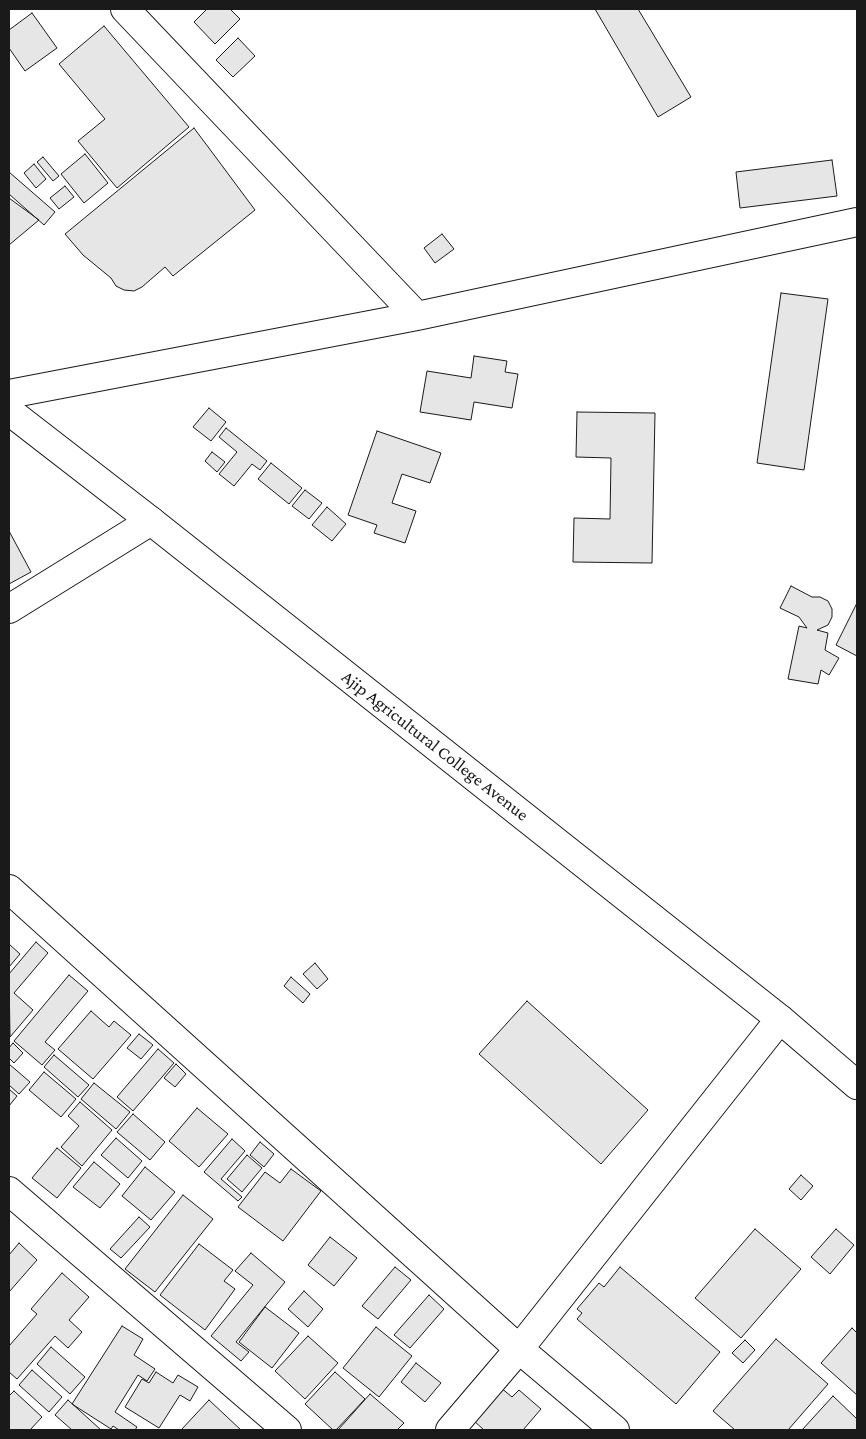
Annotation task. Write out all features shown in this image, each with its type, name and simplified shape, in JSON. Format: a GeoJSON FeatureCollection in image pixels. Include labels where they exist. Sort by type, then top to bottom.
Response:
{"type":"FeatureCollection","features":[{"type":"Feature","properties":{"kind":"street"},"geometry":{"type":"LineString","coordinates":[[125,9],[417,316]]}},
{"type":"Feature","properties":{"kind":"street"},"geometry":{"type":"LineString","coordinates":[[9,394],[417,316],[857,222]]}},
{"type":"Feature","properties":{"kind":"street","name":"Ajip Agricultural College Avenue"},"geometry":{"type":"LineString","coordinates":[[9,411],[151,521],[780,1020],[857,1085]]}},
{"type":"Feature","properties":{"kind":"street"},"geometry":{"type":"LineString","coordinates":[[9,609],[151,521]]}},
{"type":"Feature","properties":{"kind":"street"},"geometry":{"type":"LineString","coordinates":[[9,889],[519,1349],[615,1430]]}},
{"type":"Feature","properties":{"kind":"street"},"geometry":{"type":"LineString","coordinates":[[450,1430],[519,1349],[780,1020]]}},
{"type":"Feature","properties":{"kind":"street"},"geometry":{"type":"LineString","coordinates":[[9,1191],[287,1430]]}},
{"type":"Feature","properties":{"kind":"building"},"geometry":{"type":"Polygon","coordinates":[[[207,9],[230,9],[240,19],[215,44],[194,22],[207,9]]]}},
{"type":"Feature","properties":{"kind":"building"},"geometry":{"type":"Polygon","coordinates":[[[595,9],[638,9],[691,97],[658,117],[595,9]]]}},
{"type":"Feature","properties":{"kind":"building"},"geometry":{"type":"Polygon","coordinates":[[[32,13],[57,48],[25,71],[9,48],[9,30],[32,13]]]}},
{"type":"Feature","properties":{"kind":"building"},"geometry":{"type":"Polygon","coordinates":[[[104,26],[189,127],[117,188],[78,141],[105,119],[59,64],[104,26]]]}},
{"type":"Feature","properties":{"kind":"building"},"geometry":{"type":"Polygon","coordinates":[[[238,38],[255,56],[233,77],[216,60],[238,38]]]}},
{"type":"Feature","properties":{"kind":"building"},"geometry":{"type":"Polygon","coordinates":[[[194,128],[255,210],[173,276],[165,267],[142,287],[134,291],[124,290],[116,286],[111,278],[83,255],[65,234],[194,128]]]}},
{"type":"Feature","properties":{"kind":"building"},"geometry":{"type":"Polygon","coordinates":[[[85,154],[108,183],[84,203],[61,174],[85,154]]]}},
{"type":"Feature","properties":{"kind":"building"},"geometry":{"type":"Polygon","coordinates":[[[43,157],[59,176],[53,181],[37,162],[43,157]]]}},
{"type":"Feature","properties":{"kind":"building"},"geometry":{"type":"Polygon","coordinates":[[[832,160],[837,196],[740,208],[736,172],[832,160]]]}},
{"type":"Feature","properties":{"kind":"building"},"geometry":{"type":"Polygon","coordinates":[[[34,164],[46,179],[36,188],[24,173],[34,164]]]}},
{"type":"Feature","properties":{"kind":"building"},"geometry":{"type":"Polygon","coordinates":[[[9,172],[55,212],[44,225],[9,194],[9,172]]]}},
{"type":"Feature","properties":{"kind":"building"},"geometry":{"type":"Polygon","coordinates":[[[65,186],[74,197],[59,209],[50,198],[65,186]]]}},
{"type":"Feature","properties":{"kind":"building"},"geometry":{"type":"Polygon","coordinates":[[[9,198],[39,220],[9,245],[9,198]]]}},
{"type":"Feature","properties":{"kind":"building"},"geometry":{"type":"Polygon","coordinates":[[[442,234],[454,249],[435,263],[424,248],[442,234]]]}},
{"type":"Feature","properties":{"kind":"building"},"geometry":{"type":"Polygon","coordinates":[[[781,293],[828,299],[804,470],[757,463],[781,293]]]}},
{"type":"Feature","properties":{"kind":"building"},"geometry":{"type":"Polygon","coordinates":[[[474,356],[507,361],[505,372],[518,374],[512,408],[474,402],[471,420],[420,412],[427,371],[471,378],[474,356]]]}},
{"type":"Feature","properties":{"kind":"building"},"geometry":{"type":"Polygon","coordinates":[[[209,408],[226,422],[211,441],[193,427],[209,408]]]}},
{"type":"Feature","properties":{"kind":"building"},"geometry":{"type":"Polygon","coordinates":[[[577,412],[655,413],[652,563],[573,562],[574,518],[610,519],[611,458],[576,457],[577,412]]]}},
{"type":"Feature","properties":{"kind":"building"},"geometry":{"type":"Polygon","coordinates":[[[226,428],[267,461],[260,470],[252,464],[234,486],[219,474],[237,452],[219,437],[226,428]]]}},
{"type":"Feature","properties":{"kind":"building"},"geometry":{"type":"Polygon","coordinates":[[[377,431],[441,453],[430,483],[402,474],[392,503],[416,511],[405,543],[374,533],[377,525],[348,515],[377,431]]]}},
{"type":"Feature","properties":{"kind":"building"},"geometry":{"type":"Polygon","coordinates":[[[212,452],[225,462],[217,472],[205,461],[212,452]]]}},
{"type":"Feature","properties":{"kind":"building"},"geometry":{"type":"Polygon","coordinates":[[[271,463],[302,488],[289,504],[258,479],[271,463]]]}},
{"type":"Feature","properties":{"kind":"building"},"geometry":{"type":"Polygon","coordinates":[[[305,490],[322,503],[309,519],[292,506],[305,490]]]}},
{"type":"Feature","properties":{"kind":"building"},"geometry":{"type":"Polygon","coordinates":[[[327,507],[346,524],[332,541],[312,525],[327,507]]]}},
{"type":"Feature","properties":{"kind":"building"},"geometry":{"type":"Polygon","coordinates":[[[9,531],[31,572],[9,584],[9,531]]]}},
{"type":"Feature","properties":{"kind":"building"},"geometry":{"type":"Polygon","coordinates":[[[791,586],[812,597],[820,597],[828,601],[832,609],[832,617],[828,625],[817,630],[828,633],[825,650],[839,658],[829,675],[821,670],[818,684],[788,679],[799,626],[807,628],[799,617],[780,608],[791,586]]]}},
{"type":"Feature","properties":{"kind":"building"},"geometry":{"type":"Polygon","coordinates":[[[857,603],[857,656],[836,645],[857,603]]]}},
{"type":"Feature","properties":{"kind":"building"},"geometry":{"type":"Polygon","coordinates":[[[36,942],[48,953],[14,993],[33,1010],[10,1037],[9,974],[36,942]]]}},
{"type":"Feature","properties":{"kind":"building"},"geometry":{"type":"Polygon","coordinates":[[[9,944],[20,954],[9,967],[9,944]]]}},
{"type":"Feature","properties":{"kind":"building"},"geometry":{"type":"Polygon","coordinates":[[[315,963],[328,979],[317,989],[303,974],[315,963]]]}},
{"type":"Feature","properties":{"kind":"building"},"geometry":{"type":"Polygon","coordinates":[[[69,975],[88,991],[45,1042],[55,1050],[42,1065],[14,1041],[69,975]]]}},
{"type":"Feature","properties":{"kind":"building"},"geometry":{"type":"Polygon","coordinates":[[[291,977],[310,994],[303,1003],[284,986],[291,977]]]}},
{"type":"Feature","properties":{"kind":"building"},"geometry":{"type":"Polygon","coordinates":[[[527,1001],[648,1110],[601,1164],[479,1054],[527,1001]]]}},
{"type":"Feature","properties":{"kind":"building"},"geometry":{"type":"Polygon","coordinates":[[[91,1011],[109,1027],[114,1021],[131,1035],[93,1079],[58,1049],[91,1011]]]}},
{"type":"Feature","properties":{"kind":"building"},"geometry":{"type":"Polygon","coordinates":[[[139,1034],[153,1045],[141,1059],[127,1048],[139,1034]]]}},
{"type":"Feature","properties":{"kind":"building"},"geometry":{"type":"Polygon","coordinates":[[[13,1043],[23,1053],[14,1063],[9,1058],[9,1048],[13,1043]]]}},
{"type":"Feature","properties":{"kind":"building"},"geometry":{"type":"Polygon","coordinates":[[[158,1049],[174,1063],[133,1111],[117,1097],[158,1049]]]}},
{"type":"Feature","properties":{"kind":"building"},"geometry":{"type":"Polygon","coordinates":[[[54,1055],[89,1085],[78,1097],[44,1067],[54,1055]]]}},
{"type":"Feature","properties":{"kind":"building"},"geometry":{"type":"Polygon","coordinates":[[[9,1064],[30,1082],[19,1094],[9,1085],[9,1064]]]}},
{"type":"Feature","properties":{"kind":"building"},"geometry":{"type":"Polygon","coordinates":[[[176,1064],[186,1074],[175,1087],[164,1078],[176,1064]]]}},
{"type":"Feature","properties":{"kind":"building"},"geometry":{"type":"Polygon","coordinates":[[[44,1072],[76,1099],[61,1117],[29,1090],[44,1072]]]}},
{"type":"Feature","properties":{"kind":"building"},"geometry":{"type":"Polygon","coordinates":[[[94,1083],[130,1112],[116,1129],[81,1099],[94,1083]]]}},
{"type":"Feature","properties":{"kind":"building"},"geometry":{"type":"Polygon","coordinates":[[[9,1089],[17,1096],[9,1106],[9,1089]]]}},
{"type":"Feature","properties":{"kind":"building"},"geometry":{"type":"Polygon","coordinates":[[[80,1102],[112,1130],[82,1166],[61,1147],[79,1126],[68,1116],[80,1102]]]}},
{"type":"Feature","properties":{"kind":"building"},"geometry":{"type":"Polygon","coordinates":[[[197,1108],[228,1134],[199,1167],[169,1141],[197,1108]]]}},
{"type":"Feature","properties":{"kind":"building"},"geometry":{"type":"Polygon","coordinates":[[[133,1114],[165,1142],[150,1160],[117,1132],[133,1114]]]}},
{"type":"Feature","properties":{"kind":"building"},"geometry":{"type":"Polygon","coordinates":[[[116,1138],[142,1161],[128,1178],[101,1155],[116,1138]]]}},
{"type":"Feature","properties":{"kind":"building"},"geometry":{"type":"Polygon","coordinates":[[[232,1139],[245,1151],[221,1179],[242,1197],[238,1201],[204,1172],[232,1139]]]}},
{"type":"Feature","properties":{"kind":"building"},"geometry":{"type":"Polygon","coordinates":[[[260,1142],[274,1154],[264,1167],[250,1155],[260,1142]]]}},
{"type":"Feature","properties":{"kind":"building"},"geometry":{"type":"Polygon","coordinates":[[[57,1148],[81,1168],[57,1198],[32,1178],[57,1148]]]}},
{"type":"Feature","properties":{"kind":"building"},"geometry":{"type":"Polygon","coordinates":[[[247,1155],[262,1168],[242,1192],[227,1179],[247,1155]]]}},
{"type":"Feature","properties":{"kind":"building"},"geometry":{"type":"Polygon","coordinates":[[[94,1162],[120,1184],[100,1208],[73,1187],[94,1162]]]}},
{"type":"Feature","properties":{"kind":"building"},"geometry":{"type":"Polygon","coordinates":[[[145,1167],[175,1192],[151,1220],[122,1196],[145,1167]]]}},
{"type":"Feature","properties":{"kind":"building"},"geometry":{"type":"Polygon","coordinates":[[[291,1169],[321,1191],[283,1241],[238,1207],[265,1172],[280,1183],[291,1169]]]}},
{"type":"Feature","properties":{"kind":"building"},"geometry":{"type":"Polygon","coordinates":[[[801,1175],[813,1186],[801,1200],[789,1189],[801,1175]]]}},
{"type":"Feature","properties":{"kind":"building"},"geometry":{"type":"Polygon","coordinates":[[[183,1195],[213,1219],[155,1292],[125,1269],[183,1195]]]}},
{"type":"Feature","properties":{"kind":"building"},"geometry":{"type":"Polygon","coordinates":[[[139,1217],[150,1227],[121,1258],[110,1249],[139,1217]]]}},
{"type":"Feature","properties":{"kind":"building"},"geometry":{"type":"Polygon","coordinates":[[[755,1229],[801,1269],[741,1338],[695,1298],[755,1229]]]}},
{"type":"Feature","properties":{"kind":"building"},"geometry":{"type":"Polygon","coordinates":[[[836,1229],[854,1245],[830,1274],[811,1257],[836,1229]]]}},
{"type":"Feature","properties":{"kind":"building"},"geometry":{"type":"Polygon","coordinates":[[[330,1237],[357,1258],[334,1286],[308,1265],[330,1237]]]}},
{"type":"Feature","properties":{"kind":"building"},"geometry":{"type":"Polygon","coordinates":[[[19,1243],[37,1260],[9,1292],[9,1255],[19,1243]]]}},
{"type":"Feature","properties":{"kind":"building"},"geometry":{"type":"Polygon","coordinates":[[[199,1244],[233,1270],[224,1281],[235,1289],[205,1330],[160,1295],[199,1244]]]}},
{"type":"Feature","properties":{"kind":"building"},"geometry":{"type":"Polygon","coordinates":[[[251,1253],[285,1282],[236,1342],[249,1352],[241,1361],[211,1336],[253,1285],[235,1271],[251,1253]]]}},
{"type":"Feature","properties":{"kind":"building"},"geometry":{"type":"Polygon","coordinates":[[[395,1267],[411,1280],[378,1319],[362,1306],[395,1267]]]}},
{"type":"Feature","properties":{"kind":"building"},"geometry":{"type":"Polygon","coordinates":[[[620,1267],[720,1352],[676,1404],[577,1319],[582,1313],[577,1309],[599,1283],[604,1287],[620,1267]]]}},
{"type":"Feature","properties":{"kind":"building"},"geometry":{"type":"Polygon","coordinates":[[[62,1273],[89,1297],[69,1320],[82,1332],[68,1348],[55,1336],[17,1379],[9,1372],[9,1346],[37,1314],[31,1309],[62,1273]]]}},
{"type":"Feature","properties":{"kind":"building"},"geometry":{"type":"Polygon","coordinates":[[[304,1291],[323,1309],[308,1327],[288,1309],[304,1291]]]}},
{"type":"Feature","properties":{"kind":"building"},"geometry":{"type":"Polygon","coordinates":[[[429,1295],[444,1309],[410,1348],[394,1335],[429,1295]]]}},
{"type":"Feature","properties":{"kind":"building"},"geometry":{"type":"Polygon","coordinates":[[[265,1307],[299,1333],[272,1368],[239,1342],[265,1307]]]}},
{"type":"Feature","properties":{"kind":"building"},"geometry":{"type":"Polygon","coordinates":[[[122,1326],[143,1339],[134,1355],[155,1369],[147,1381],[138,1375],[115,1412],[137,1427],[135,1430],[119,1430],[113,1426],[111,1429],[72,1404],[122,1326]]]}},
{"type":"Feature","properties":{"kind":"building"},"geometry":{"type":"Polygon","coordinates":[[[376,1327],[412,1356],[379,1397],[343,1368],[376,1327]]]}},
{"type":"Feature","properties":{"kind":"building"},"geometry":{"type":"Polygon","coordinates":[[[852,1328],[857,1333],[857,1395],[821,1363],[852,1328]]]}},
{"type":"Feature","properties":{"kind":"building"},"geometry":{"type":"Polygon","coordinates":[[[308,1336],[338,1363],[305,1399],[275,1371],[308,1336]]]}},
{"type":"Feature","properties":{"kind":"building"},"geometry":{"type":"Polygon","coordinates":[[[776,1339],[828,1384],[788,1430],[735,1430],[713,1411],[776,1339]]]}},
{"type":"Feature","properties":{"kind":"building"},"geometry":{"type":"Polygon","coordinates":[[[745,1340],[755,1350],[743,1363],[732,1353],[745,1340]]]}},
{"type":"Feature","properties":{"kind":"building"},"geometry":{"type":"Polygon","coordinates":[[[51,1347],[85,1377],[70,1394],[37,1364],[51,1347]]]}},
{"type":"Feature","properties":{"kind":"building"},"geometry":{"type":"Polygon","coordinates":[[[416,1363],[441,1383],[425,1402],[401,1382],[416,1363]]]}},
{"type":"Feature","properties":{"kind":"building"},"geometry":{"type":"Polygon","coordinates":[[[32,1370],[62,1397],[49,1412],[19,1385],[32,1370]]]}},
{"type":"Feature","properties":{"kind":"building"},"geometry":{"type":"Polygon","coordinates":[[[156,1372],[173,1383],[178,1375],[198,1387],[190,1401],[180,1395],[159,1428],[125,1407],[142,1379],[149,1383],[156,1372]]]}},
{"type":"Feature","properties":{"kind":"building"},"geometry":{"type":"Polygon","coordinates":[[[335,1372],[365,1399],[336,1430],[333,1430],[305,1404],[335,1372]]]}},
{"type":"Feature","properties":{"kind":"building"},"geometry":{"type":"Polygon","coordinates":[[[500,1387],[512,1397],[519,1390],[541,1409],[523,1430],[484,1430],[473,1420],[500,1387]]]}},
{"type":"Feature","properties":{"kind":"building"},"geometry":{"type":"Polygon","coordinates":[[[14,1391],[42,1417],[30,1430],[9,1430],[9,1396],[14,1391]]]}},
{"type":"Feature","properties":{"kind":"building"},"geometry":{"type":"Polygon","coordinates":[[[370,1394],[404,1423],[397,1430],[338,1430],[370,1394]]]}},
{"type":"Feature","properties":{"kind":"building"},"geometry":{"type":"Polygon","coordinates":[[[833,1396],[857,1419],[857,1430],[802,1430],[833,1396]]]}},
{"type":"Feature","properties":{"kind":"building"},"geometry":{"type":"Polygon","coordinates":[[[68,1400],[101,1430],[72,1430],[55,1415],[68,1400]]]}},
{"type":"Feature","properties":{"kind":"building"},"geometry":{"type":"Polygon","coordinates":[[[209,1400],[241,1430],[181,1430],[209,1400]]]}}]}
